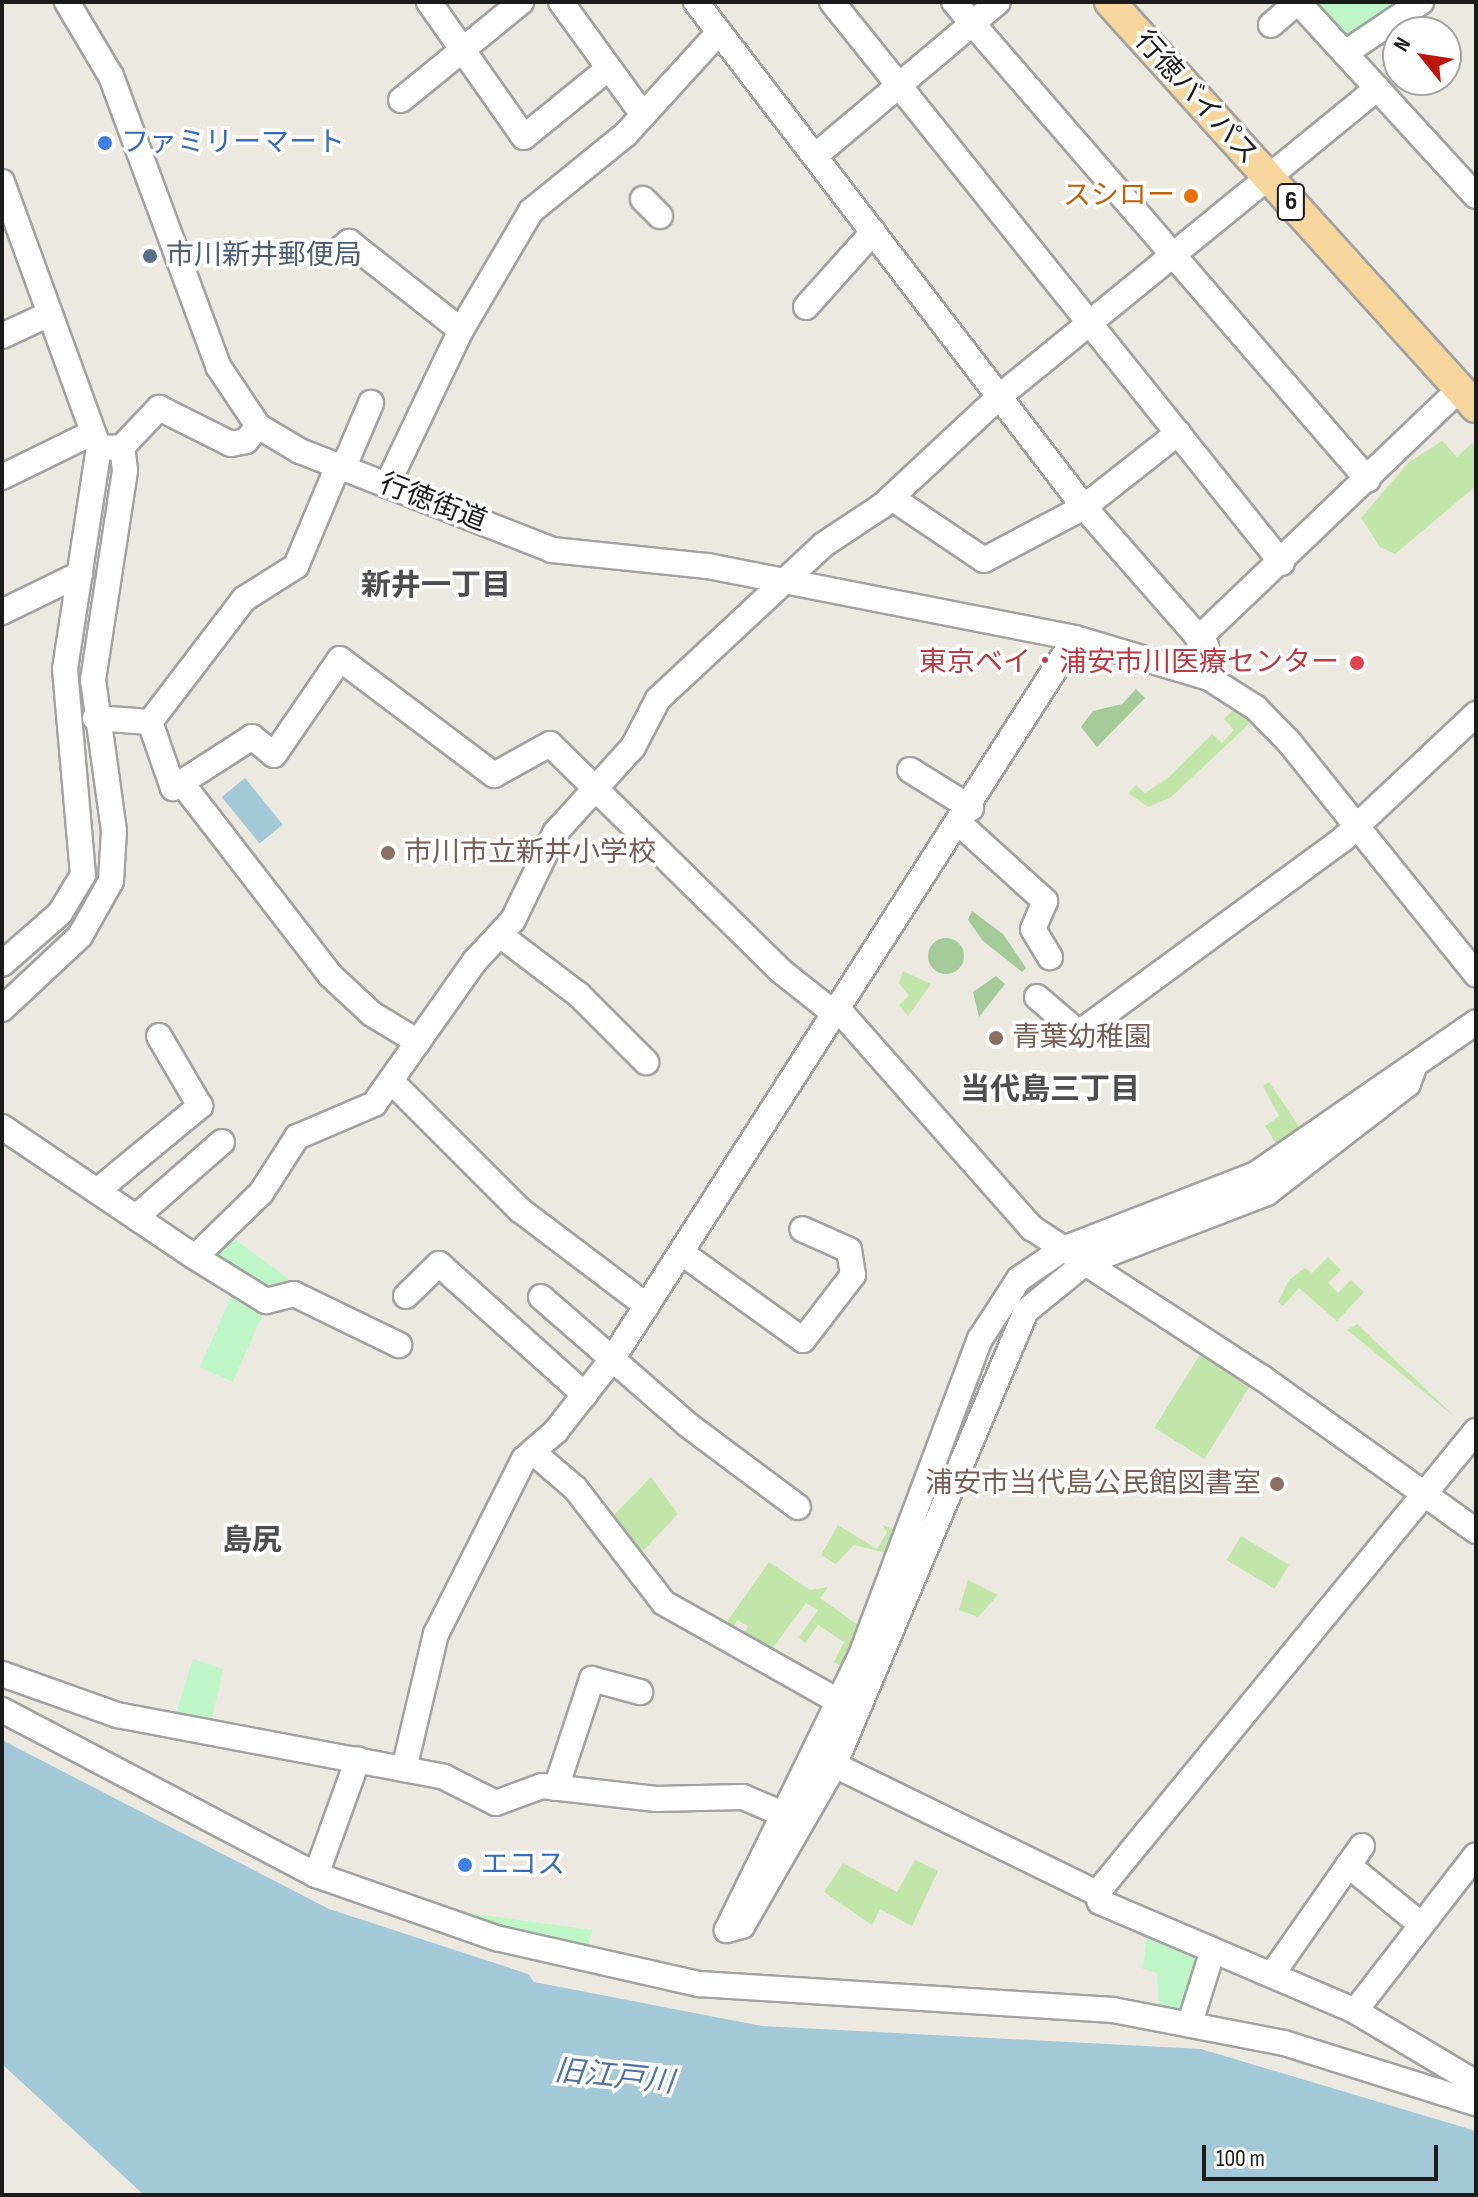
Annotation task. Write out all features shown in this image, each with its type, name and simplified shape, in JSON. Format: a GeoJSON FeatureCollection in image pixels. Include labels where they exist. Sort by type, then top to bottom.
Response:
{"type":"FeatureCollection","features":[{"type":"Feature","properties":{"kind":"main road","name":"行徳バイパス"},"geometry":{"type":"LineString","coordinates":[[1122,6],[1267,176],[1468,398]]}},
{"type":"Feature","properties":{"kind":"street","name":"行徳街道"},"geometry":{"type":"LineString","coordinates":[[67,2],[121,100],[218,366],[258,426],[341,468],[552,550],[670,559],[1075,638],[1209,678],[1271,722],[1476,974]]}},
{"type":"Feature","properties":{"kind":"street"},"geometry":{"type":"LineString","coordinates":[[429,2],[524,137],[609,68]]}},
{"type":"Feature","properties":{"kind":"street"},"geometry":{"type":"LineString","coordinates":[[401,100],[521,2]]}},
{"type":"Feature","properties":{"kind":"street"},"geometry":{"type":"LineString","coordinates":[[561,2],[643,115]]}},
{"type":"Feature","properties":{"kind":"street"},"geometry":{"type":"LineString","coordinates":[[696,2],[1084,507],[1212,656],[1209,678]]}},
{"type":"Feature","properties":{"kind":"street"},"geometry":{"type":"LineString","coordinates":[[832,2],[1282,563]]}},
{"type":"Feature","properties":{"kind":"street"},"geometry":{"type":"LineString","coordinates":[[954,2],[1368,480]]}},
{"type":"Feature","properties":{"kind":"street"},"geometry":{"type":"LineString","coordinates":[[815,156],[998,2]]}},
{"type":"Feature","properties":{"kind":"street"},"geometry":{"type":"LineString","coordinates":[[1271,25],[1297,2],[1476,196]]}},
{"type":"Feature","properties":{"kind":"street"},"geometry":{"type":"LineString","coordinates":[[1345,53],[1421,2]]}},
{"type":"Feature","properties":{"kind":"street"},"geometry":{"type":"LineString","coordinates":[[387,485],[461,330],[531,211],[643,115],[719,32]]}},
{"type":"Feature","properties":{"kind":"street"},"geometry":{"type":"LineString","coordinates":[[195,1257],[261,1193],[297,1137],[374,1104],[500,935],[555,833],[633,747],[658,699],[783,582],[892,498],[1000,396],[1377,88]]}},
{"type":"Feature","properties":{"kind":"street"},"geometry":{"type":"LineString","coordinates":[[4,193],[47,315],[105,443],[125,470],[93,680],[95,718],[114,831],[108,895],[80,936],[10,1001]]}},
{"type":"Feature","properties":{"kind":"street"},"geometry":{"type":"LineString","coordinates":[[806,307],[873,232]]}},
{"type":"Feature","properties":{"kind":"street"},"geometry":{"type":"LineString","coordinates":[[337,252],[349,242],[461,330]]}},
{"type":"Feature","properties":{"kind":"street"},"geometry":{"type":"LineString","coordinates":[[2,336],[47,315]]}},
{"type":"Feature","properties":{"kind":"street"},"geometry":{"type":"LineString","coordinates":[[1198,639],[1368,480],[1468,398]]}},
{"type":"Feature","properties":{"kind":"street"},"geometry":{"type":"LineString","coordinates":[[150,722],[244,599],[296,566],[371,403]]}},
{"type":"Feature","properties":{"kind":"street"},"geometry":{"type":"LineString","coordinates":[[2,477],[105,443],[159,408],[231,444],[246,441],[258,426]]}},
{"type":"Feature","properties":{"kind":"street"},"geometry":{"type":"LineString","coordinates":[[892,498],[984,560],[1084,507],[1178,433]]}},
{"type":"Feature","properties":{"kind":"street"},"geometry":{"type":"LineString","coordinates":[[10,1001],[2,966],[60,913],[83,875],[85,838],[64,706],[80,574],[105,443]]}},
{"type":"Feature","properties":{"kind":"street"},"geometry":{"type":"LineString","coordinates":[[2,612],[80,574]]}},
{"type":"Feature","properties":{"kind":"street"},"geometry":{"type":"LineString","coordinates":[[404,1769],[436,1634],[524,1459],[534,1453],[613,1358],[965,816],[1075,638]]}},
{"type":"Feature","properties":{"kind":"street"},"geometry":{"type":"LineString","coordinates":[[150,722],[173,788],[252,737],[274,755],[340,659],[494,775],[550,744],[594,790],[836,1012],[1032,1228],[1261,1377],[1420,1496],[1476,1531]]}},
{"type":"Feature","properties":{"kind":"street"},"geometry":{"type":"LineString","coordinates":[[1037,997],[1079,1033],[1356,824],[1476,714]]}},
{"type":"Feature","properties":{"kind":"street"},"geometry":{"type":"LineString","coordinates":[[95,718],[150,722]]}},
{"type":"Feature","properties":{"kind":"street"},"geometry":{"type":"LineString","coordinates":[[910,770],[965,816],[1045,901],[1033,929],[1050,957]]}},
{"type":"Feature","properties":{"kind":"street"},"geometry":{"type":"LineString","coordinates":[[181,782],[330,975],[372,1014],[418,1042]]}},
{"type":"Feature","properties":{"kind":"street"},"geometry":{"type":"LineString","coordinates":[[500,935],[579,995],[646,1062]]}},
{"type":"Feature","properties":{"kind":"street"},"geometry":{"type":"LineString","coordinates":[[824,1761],[840,1702],[980,1339],[1019,1279],[1063,1249],[1256,1174],[1413,1070],[1476,1022]]}},
{"type":"Feature","properties":{"kind":"street"},"geometry":{"type":"LineString","coordinates":[[97,1191],[200,1106],[159,1036]]}},
{"type":"Feature","properties":{"kind":"street"},"geometry":{"type":"LineString","coordinates":[[2,1674],[117,1715],[444,1777],[496,1803],[556,1788],[656,1799],[743,1797],[792,1817],[882,1665],[1012,1332],[1044,1291],[1085,1263],[1267,1193],[1408,1084],[1413,1070]]}},
{"type":"Feature","properties":{"kind":"street"},"geometry":{"type":"LineString","coordinates":[[391,1081],[520,1210],[647,1306]]}},
{"type":"Feature","properties":{"kind":"street"},"geometry":{"type":"LineString","coordinates":[[2,1127],[266,1301],[294,1294],[399,1345]]}},
{"type":"Feature","properties":{"kind":"street"},"geometry":{"type":"LineString","coordinates":[[136,1217],[222,1142]]}},
{"type":"Feature","properties":{"kind":"street"},"geometry":{"type":"LineString","coordinates":[[682,1253],[803,1340],[853,1275],[849,1250],[802,1229]]}},
{"type":"Feature","properties":{"kind":"street"},"geometry":{"type":"LineString","coordinates":[[406,1296],[439,1264],[585,1395]]}},
{"type":"Feature","properties":{"kind":"street"},"geometry":{"type":"LineString","coordinates":[[541,1297],[798,1507]]}},
{"type":"Feature","properties":{"kind":"street"},"geometry":{"type":"LineString","coordinates":[[1097,1893],[1420,1496],[1474,1437]]}},
{"type":"Feature","properties":{"kind":"street"},"geometry":{"type":"LineString","coordinates":[[534,1453],[575,1488],[664,1603],[840,1702]]}},
{"type":"Feature","properties":{"kind":"street"},"geometry":{"type":"LineString","coordinates":[[556,1788],[592,1679],[640,1692]]}},
{"type":"Feature","properties":{"kind":"street"},"geometry":{"type":"LineString","coordinates":[[2,1710],[316,1875],[496,1938],[699,1984],[1113,2010],[1190,2023],[1379,2069],[1476,2103]]}},
{"type":"Feature","properties":{"kind":"street"},"geometry":{"type":"LineString","coordinates":[[316,1875],[358,1759]]}},
{"type":"Feature","properties":{"kind":"street"},"geometry":{"type":"LineString","coordinates":[[824,1761],[1097,1893],[1100,1902],[1212,1953],[1273,1973],[1355,2011],[1476,2083]]}},
{"type":"Feature","properties":{"kind":"street"},"geometry":{"type":"LineString","coordinates":[[1355,2011],[1418,1922],[1476,1855]]}},
{"type":"Feature","properties":{"kind":"street"},"geometry":{"type":"LineString","coordinates":[[1273,1973],[1355,1856],[1418,1922]]}},
{"type":"Feature","properties":{"kind":"street"},"geometry":{"type":"LineString","coordinates":[[1190,2023],[1212,1953]]}},
{"type":"Feature","properties":{"kind":"green space"},"geometry":{"type":"Polygon","coordinates":[[[1308,2],[1408,2],[1387,16],[1382,16],[1382,19],[1350,41],[1308,2]]]}},
{"type":"Feature","properties":{"kind":"green space"},"geometry":{"type":"Polygon","coordinates":[[[1442,441],[1457,457],[1472,443],[1476,448],[1476,486],[1395,554],[1380,547],[1361,518],[1409,462],[1442,441]]]}},
{"type":"Feature","properties":{"kind":"green space"},"geometry":{"type":"Polygon","coordinates":[[[1136,689],[1145,698],[1097,747],[1081,727],[1093,711],[1122,704],[1136,689]]]}},
{"type":"Feature","properties":{"kind":"green space"},"geometry":{"type":"Polygon","coordinates":[[[1238,705],[1253,720],[1170,798],[1148,807],[1128,793],[1136,785],[1145,793],[1169,777],[1212,734],[1222,743],[1234,730],[1224,719],[1238,705]]]}},
{"type":"Feature","properties":{"kind":"green space"},"geometry":{"type":"Polygon","coordinates":[[[972,911],[1003,934],[1026,968],[1022,972],[983,941],[968,920],[972,911]]]}},
{"type":"Feature","properties":{"kind":"green space"},"geometry":{"type":"Polygon","coordinates":[[[946,938],[959,943],[964,956],[959,969],[946,974],[933,969],[928,956],[933,943],[946,938]]]}},
{"type":"Feature","properties":{"kind":"green space"},"geometry":{"type":"Polygon","coordinates":[[[903,971],[931,984],[908,1016],[899,1005],[909,996],[899,983],[903,971]]]}},
{"type":"Feature","properties":{"kind":"green space"},"geometry":{"type":"Polygon","coordinates":[[[996,976],[1005,984],[979,1017],[973,992],[996,976]]]}},
{"type":"Feature","properties":{"kind":"green space"},"geometry":{"type":"Polygon","coordinates":[[[1269,1082],[1300,1128],[1277,1145],[1265,1126],[1279,1116],[1263,1086],[1269,1082]]]}},
{"type":"Feature","properties":{"kind":"green space"},"geometry":{"type":"Polygon","coordinates":[[[232,1237],[295,1284],[265,1292],[206,1263],[232,1237]]]}},
{"type":"Feature","properties":{"kind":"green space"},"geometry":{"type":"Polygon","coordinates":[[[1328,1257],[1341,1270],[1328,1283],[1338,1293],[1351,1280],[1364,1292],[1337,1321],[1299,1288],[1283,1306],[1278,1302],[1289,1280],[1305,1268],[1312,1273],[1328,1257]]]}},
{"type":"Feature","properties":{"kind":"green space"},"geometry":{"type":"Polygon","coordinates":[[[232,1295],[265,1310],[233,1382],[200,1367],[232,1295]]]}},
{"type":"Feature","properties":{"kind":"green space"},"geometry":{"type":"Polygon","coordinates":[[[1357,1324],[1454,1416],[1347,1330],[1357,1324]]]}},
{"type":"Feature","properties":{"kind":"green space"},"geometry":{"type":"Polygon","coordinates":[[[1201,1353],[1251,1384],[1204,1459],[1154,1428],[1201,1353]]]}},
{"type":"Feature","properties":{"kind":"green space"},"geometry":{"type":"Polygon","coordinates":[[[651,1477],[678,1514],[637,1557],[611,1518],[651,1477]]]}},
{"type":"Feature","properties":{"kind":"green space"},"geometry":{"type":"Polygon","coordinates":[[[838,1525],[877,1549],[887,1532],[882,1525],[896,1530],[887,1553],[854,1545],[836,1564],[821,1555],[838,1525]]]}},
{"type":"Feature","properties":{"kind":"green space"},"geometry":{"type":"Polygon","coordinates":[[[1241,1536],[1289,1565],[1275,1589],[1227,1560],[1241,1536]]]}},
{"type":"Feature","properties":{"kind":"green space"},"geometry":{"type":"Polygon","coordinates":[[[769,1562],[810,1590],[828,1587],[820,1598],[861,1627],[841,1666],[834,1662],[844,1642],[818,1625],[805,1643],[799,1637],[818,1610],[806,1603],[769,1653],[741,1640],[748,1626],[737,1620],[730,1634],[722,1629],[769,1562]]]}},
{"type":"Feature","properties":{"kind":"green space"},"geometry":{"type":"Polygon","coordinates":[[[968,1580],[998,1595],[978,1617],[959,1610],[968,1580]]]}},
{"type":"Feature","properties":{"kind":"green space"},"geometry":{"type":"Polygon","coordinates":[[[193,1659],[223,1669],[211,1723],[175,1717],[193,1659]]]}},
{"type":"Feature","properties":{"kind":"green space"},"geometry":{"type":"Polygon","coordinates":[[[915,1860],[938,1871],[912,1926],[880,1909],[872,1925],[824,1892],[843,1863],[897,1892],[915,1860]]]}},
{"type":"Feature","properties":{"kind":"green space"},"geometry":{"type":"Polygon","coordinates":[[[425,1907],[592,1930],[587,1955],[425,1907]]]}},
{"type":"Feature","properties":{"kind":"green space"},"geometry":{"type":"Polygon","coordinates":[[[1147,1934],[1202,1958],[1185,2011],[1159,2007],[1157,1973],[1143,1969],[1147,1934]]]}},
{"type":"Feature","properties":{"kind":"water"},"geometry":{"type":"Polygon","coordinates":[[[245,778],[283,825],[259,844],[222,797],[245,778]]]}},
{"type":"Feature","properties":{"kind":"water","name":"旧江戸川"},"geometry":{"type":"Polygon","coordinates":[[[2,1740],[329,1909],[528,1974],[534,1982],[762,2026],[1201,2049],[1476,2131],[1476,2195],[144,2195],[2,2064],[2,1740]]]}},
{"type":"Feature","properties":{"kind":"place","name":"ファミリーマート"},"geometry":{"type":"Point","coordinates":[105,143]}},
{"type":"Feature","properties":{"kind":"place","name":"スシロー"},"geometry":{"type":"Point","coordinates":[1191,196]}},
{"type":"Feature","properties":{"kind":"place","name":"市川新井郵便局"},"geometry":{"type":"Point","coordinates":[150,256]}},
{"type":"Feature","properties":{"kind":"place","name":"東京ベイ・浦安市川医療センター"},"geometry":{"type":"Point","coordinates":[1357,663]}},
{"type":"Feature","properties":{"kind":"place","name":"市川市立新井小学校"},"geometry":{"type":"Point","coordinates":[388,853]}},
{"type":"Feature","properties":{"kind":"place","name":"青葉幼稚園"},"geometry":{"type":"Point","coordinates":[996,1038]}},
{"type":"Feature","properties":{"kind":"place","name":"浦安市当代島公民館図書室"},"geometry":{"type":"Point","coordinates":[1277,1484]}},
{"type":"Feature","properties":{"kind":"place","name":"エコス"},"geometry":{"type":"Point","coordinates":[465,1865]}},
{"type":"Feature","properties":{"kind":"district","name":"新井一丁目"},"geometry":{"type":"Point","coordinates":[436,586]}},
{"type":"Feature","properties":{"kind":"district","name":"当代島三丁目"},"geometry":{"type":"Point","coordinates":[1050,1090]}},
{"type":"Feature","properties":{"kind":"district","name":"島尻"},"geometry":{"type":"Point","coordinates":[252,1541]}}]}
